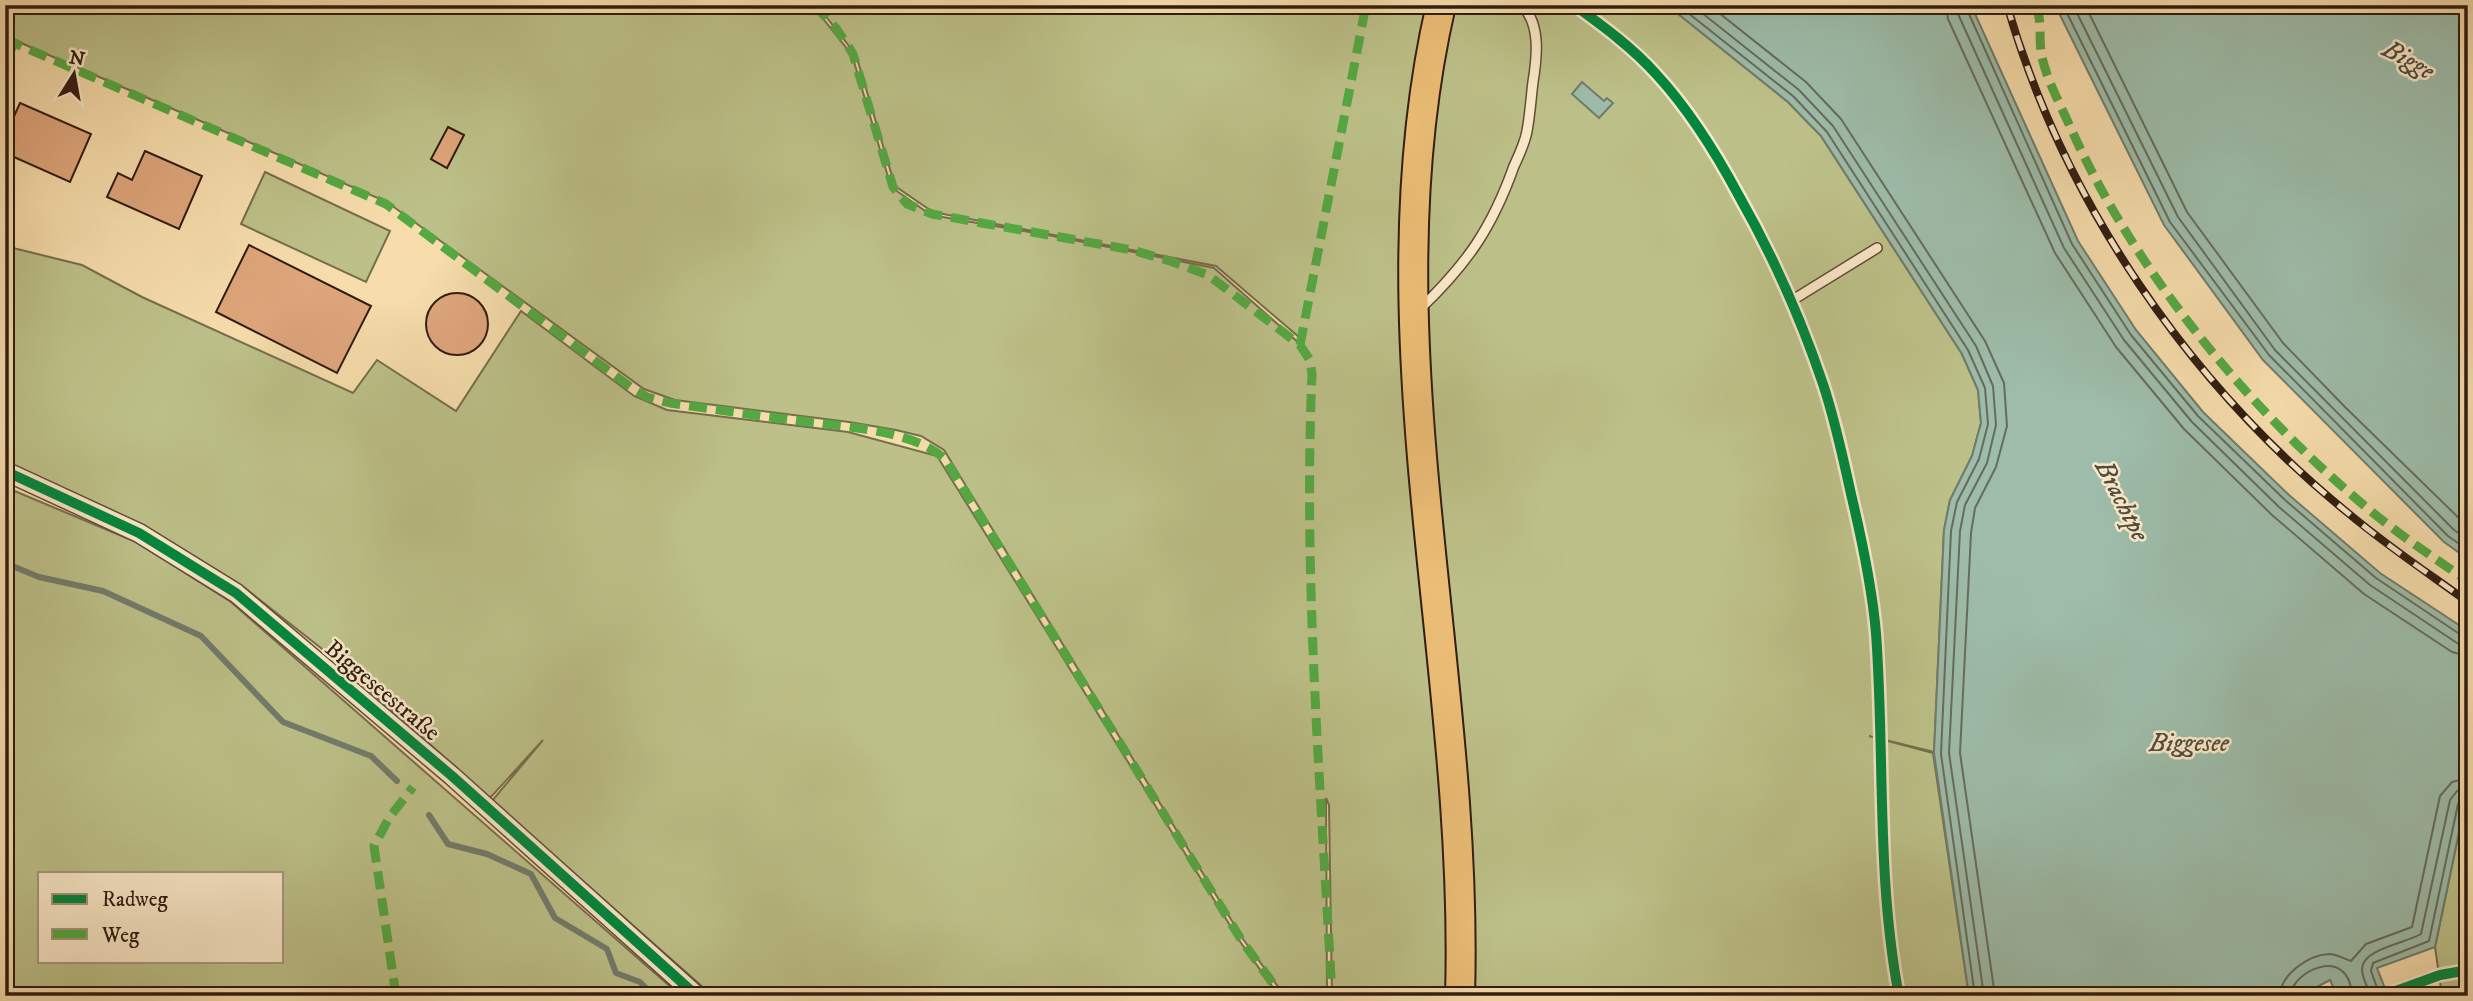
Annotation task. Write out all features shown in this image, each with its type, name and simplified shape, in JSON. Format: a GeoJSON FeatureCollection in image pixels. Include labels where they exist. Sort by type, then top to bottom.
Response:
{"type":"FeatureCollection","features":[{"type":"Feature","properties":{"kind":"main road"},"geometry":{"type":"LineString","coordinates":[[1439,12],[1423,113],[1416,200],[1415,315],[1419,414],[1456,834],[1460,996]]}},
{"type":"Feature","properties":{"kind":"street","name":"Biggeseestraße"},"geometry":{"type":"LineString","coordinates":[[5,471],[139,533],[236,593],[452,776],[697,996]]}},
{"type":"Feature","properties":{"kind":"lane"},"geometry":{"type":"LineString","coordinates":[[1415,315],[1451,279],[1477,244],[1500,205],[1527,134],[1536,61],[1536,33],[1528,11],[1522,5]]}},
{"type":"Feature","properties":{"kind":"lane"},"geometry":{"type":"LineString","coordinates":[[1574,5],[1614,34],[1656,73],[1691,116],[1760,233],[1791,301],[1824,387],[1864,555],[1876,632],[1881,830],[1889,939],[1899,996]]}},
{"type":"Feature","properties":{"kind":"lane"},"geometry":{"type":"LineString","coordinates":[[1791,301],[1877,248]]}},
{"type":"Feature","properties":{"kind":"green space"},"geometry":{"type":"Polygon","coordinates":[[[5,5],[812,5],[852,55],[891,187],[931,215],[1214,268],[1299,343],[1300,338],[1216,266],[933,212],[895,186],[856,55],[817,5],[1667,5],[1788,102],[1821,136],[1962,354],[1978,390],[1981,423],[1972,456],[1950,500],[1944,530],[1934,752],[1869,736],[1933,753],[1969,996],[1332,996],[1329,805],[1326,798],[1327,996],[1285,996],[1243,939],[944,450],[921,436],[896,430],[675,400],[644,389],[387,202],[5,36],[5,5]]]}},
{"type":"Feature","properties":{"kind":"green space"},"geometry":{"type":"Polygon","coordinates":[[[265,172],[390,231],[366,282],[241,224],[265,172]]]}},
{"type":"Feature","properties":{"kind":"green space"},"geometry":{"type":"Polygon","coordinates":[[[5,246],[82,265],[142,297],[353,393],[377,360],[456,411],[521,311],[634,396],[667,410],[848,432],[937,456],[1241,943],[1279,996],[713,996],[492,801],[543,740],[490,798],[331,656],[241,585],[141,524],[5,463],[5,246]]]}},
{"type":"Feature","properties":{"kind":"green space"},"geometry":{"type":"Polygon","coordinates":[[[5,487],[136,542],[231,602],[681,996],[5,996],[5,487]]]}},
{"type":"Feature","properties":{"kind":"green space"},"geometry":{"type":"Polygon","coordinates":[[[2468,789],[2468,996],[2442,996],[2435,947],[2468,789]]]}},
{"type":"Feature","properties":{"kind":"water","name":"Biggesee"},"geometry":{"type":"Polygon","coordinates":[[[1667,5],[1971,5],[2078,241],[2136,330],[2203,412],[2289,495],[2380,573],[2468,631],[2468,789],[2435,947],[2377,968],[2388,996],[2337,996],[2330,980],[2300,996],[1969,996],[1934,753],[1944,530],[1950,500],[1972,456],[1981,423],[1978,390],[1962,354],[1821,136],[1788,102],[1667,5]]]}},
{"type":"Feature","properties":{"kind":"water","name":"Bigge"},"geometry":{"type":"Polygon","coordinates":[[[2055,5],[2468,5],[2468,559],[2444,542],[2263,360],[2164,225],[2055,5]]]}},
{"type":"Feature","properties":{"kind":"water"},"geometry":{"type":"Polygon","coordinates":[[[1582,82],[1604,101],[1607,98],[1613,103],[1599,118],[1572,94],[1582,82]]]}},
{"type":"Feature","properties":{"kind":"building"},"geometry":{"type":"Polygon","coordinates":[[[20,103],[91,134],[70,182],[5,153],[5,136],[20,103]]]}},
{"type":"Feature","properties":{"kind":"building"},"geometry":{"type":"Polygon","coordinates":[[[448,127],[464,135],[447,168],[431,159],[448,127]]]}},
{"type":"Feature","properties":{"kind":"building"},"geometry":{"type":"Polygon","coordinates":[[[145,151],[202,176],[179,229],[107,197],[118,173],[132,180],[145,151]]]}},
{"type":"Feature","properties":{"kind":"building"},"geometry":{"type":"Polygon","coordinates":[[[249,245],[371,306],[337,373],[216,312],[249,245]]]}},
{"type":"Feature","properties":{"kind":"building"},"geometry":{"type":"Polygon","coordinates":[[[457,293],[469,295],[479,302],[486,312],[486,336],[479,346],[469,353],[457,355],[445,353],[435,346],[428,336],[426,324],[428,312],[435,302],[445,295],[457,293]]]}},
{"type":"Feature","properties":{"kind":"waterway"},"geometry":{"type":"LineString","coordinates":[[5,563],[39,577],[103,591],[201,636],[283,722],[371,756],[397,781]]}},
{"type":"Feature","properties":{"kind":"waterway"},"geometry":{"type":"LineString","coordinates":[[429,815],[448,844],[487,854],[531,874],[555,918],[607,949],[616,973],[640,982],[654,996]]}},
{"type":"Feature","properties":{"kind":"railway"},"geometry":{"type":"LineString","coordinates":[[2007,5],[2031,78],[2062,149],[2098,218],[2139,284],[2185,348],[2236,407],[2290,462],[2362,525],[2468,602]]}},
{"type":"Feature","properties":{"kind":"marked path"},"geometry":{"type":"LineString","coordinates":[[814,5],[836,28],[853,54],[893,187],[907,204],[932,214],[1132,250],[1208,275],[1300,345],[1310,360],[1311,607],[1332,996]]}},
{"type":"Feature","properties":{"kind":"marked path"},"geometry":{"type":"LineString","coordinates":[[1300,345],[1366,5]]}},
{"type":"Feature","properties":{"kind":"marked path"},"geometry":{"type":"LineString","coordinates":[[2036,5],[2040,22],[2041,52],[2046,70],[2093,174],[2122,226],[2190,324],[2267,414],[2309,456],[2380,518],[2468,581]]}},
{"type":"Feature","properties":{"kind":"marked path"},"geometry":{"type":"LineString","coordinates":[[5,39],[386,204],[647,397],[670,403],[873,430],[913,441],[945,459],[1242,941],[1282,996]]}},
{"type":"Feature","properties":{"kind":"marked path"},"geometry":{"type":"LineString","coordinates":[[5,62],[14,43]]}},
{"type":"Feature","properties":{"kind":"marked path"},"geometry":{"type":"LineString","coordinates":[[396,996],[374,846],[389,818],[413,787]]}},
{"type":"Feature","properties":{"kind":"cycle path"},"geometry":{"type":"LineString","coordinates":[[1574,5],[1648,65],[1702,133],[1775,265],[1823,384],[1839,439],[1859,529],[1874,616],[1879,678],[1887,906],[1899,996]]}},
{"type":"Feature","properties":{"kind":"cycle path"},"geometry":{"type":"LineString","coordinates":[[5,471],[139,533],[236,593],[452,776],[697,996]]}},
{"type":"Feature","properties":{"kind":"cycle path"},"geometry":{"type":"LineString","coordinates":[[2382,996],[2440,975],[2468,970]]}},
{"type":"Feature","properties":{"kind":"water label","name":"Brachtpe"},"geometry":{"type":"Point","coordinates":[2123,500]}}]}
